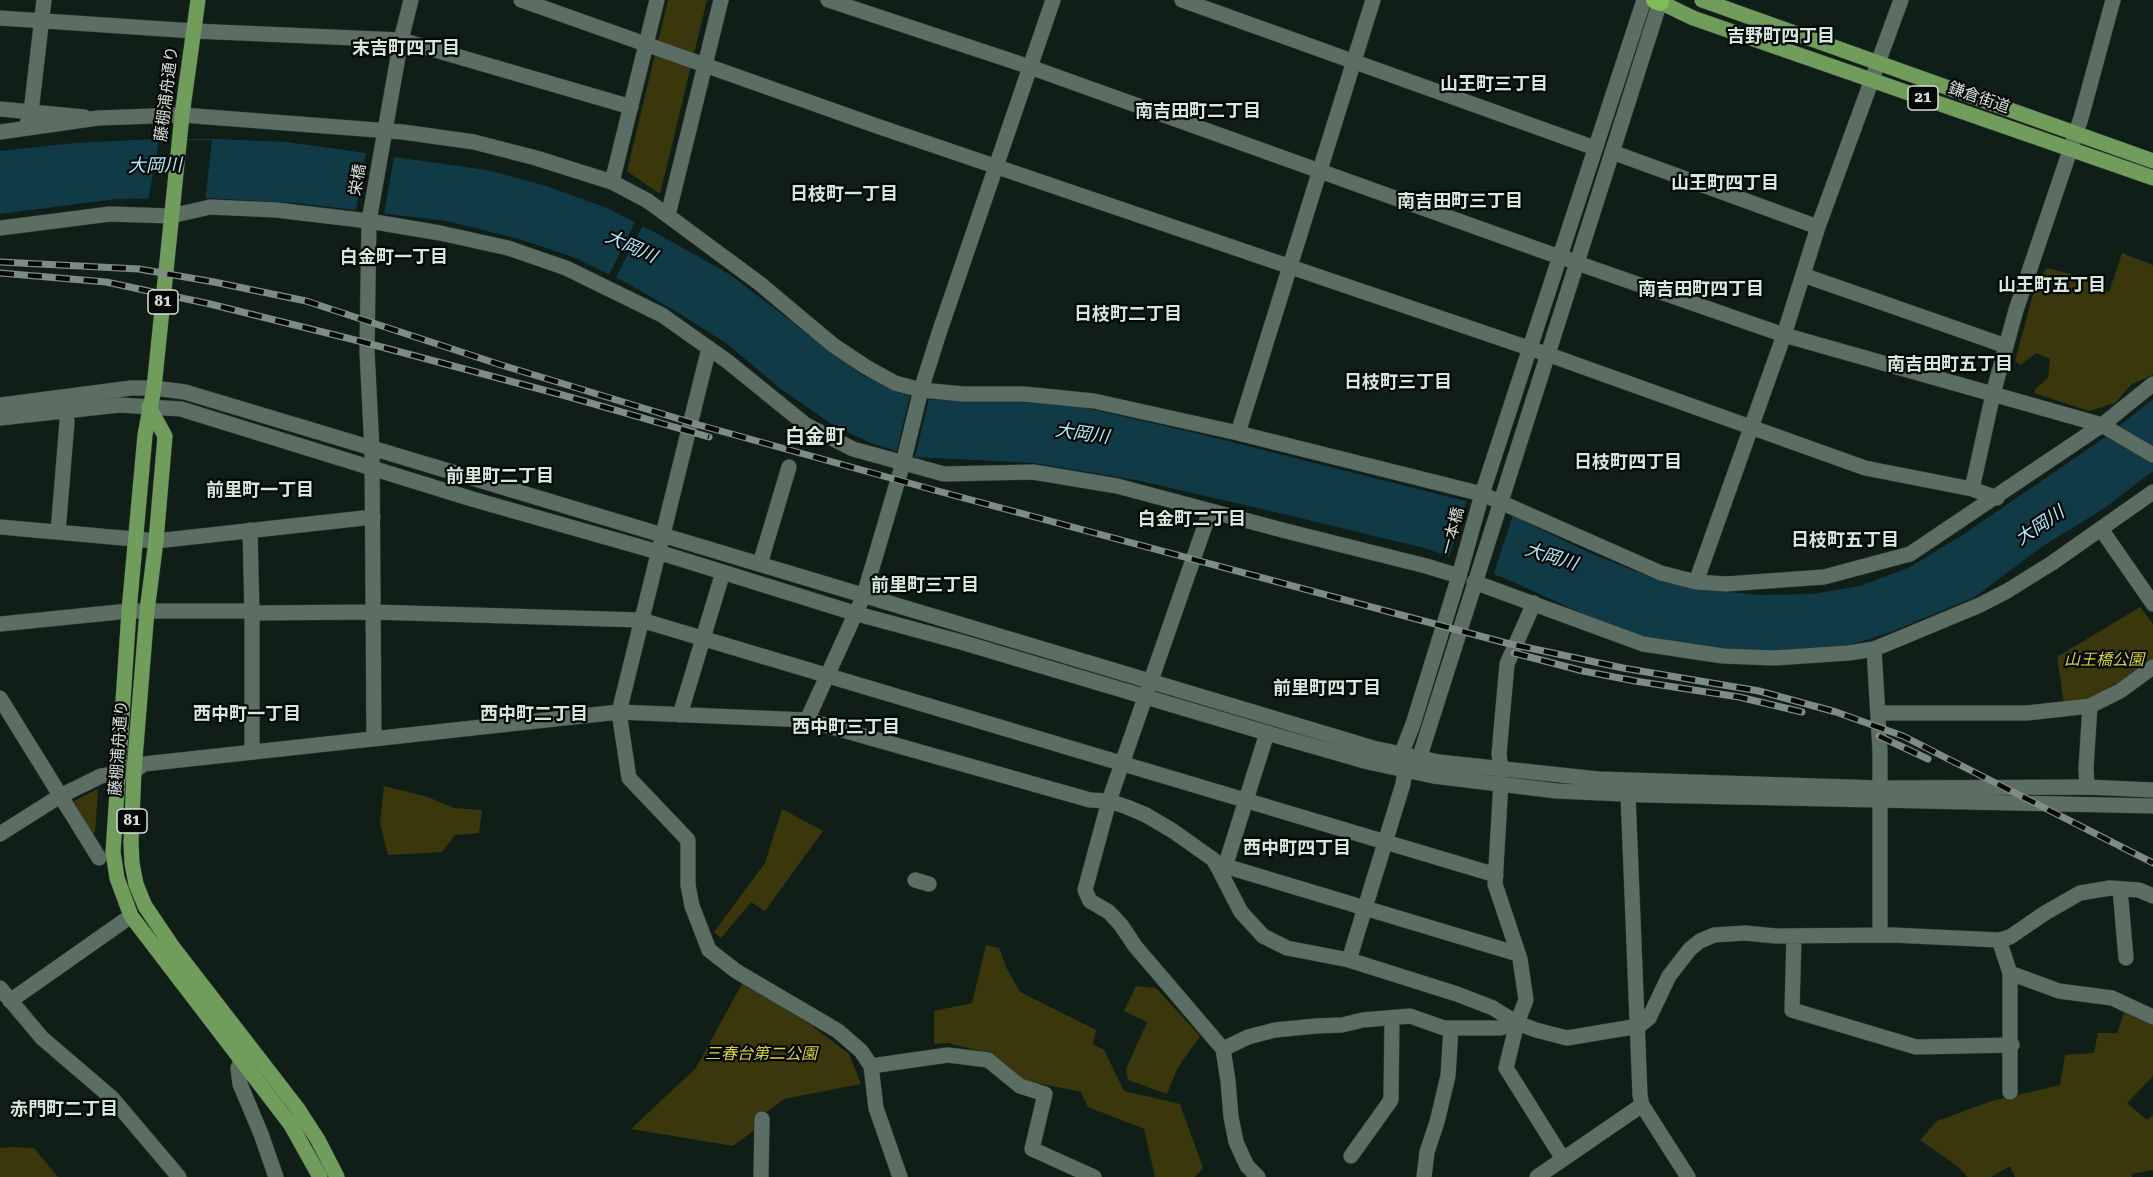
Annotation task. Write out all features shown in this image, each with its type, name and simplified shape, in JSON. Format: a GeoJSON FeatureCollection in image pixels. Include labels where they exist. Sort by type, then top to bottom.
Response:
{"type":"FeatureCollection","features":[{"type":"Feature","properties":{"kind":"main road","name":"藤棚浦舟通り"},"geometry":{"type":"LineString","coordinates":[[198,0],[182,116],[154,388],[149,407],[129,610],[113,852],[117,878],[132,916],[291,1125],[320,1177]]}},
{"type":"Feature","properties":{"kind":"main road","name":"鎌倉街道"},"geometry":{"type":"LineString","coordinates":[[1655,0],[1693,18],[2153,178]]}},
{"type":"Feature","properties":{"kind":"main road","name":"鎌倉街道"},"geometry":{"type":"LineString","coordinates":[[1702,0],[2153,161]]}},
{"type":"Feature","properties":{"kind":"main road","name":"藤棚浦舟通り"},"geometry":{"type":"LineString","coordinates":[[149,407],[165,436],[134,771],[131,843],[136,884],[145,906],[172,946],[298,1109],[318,1140],[337,1177]]}},
{"type":"Feature","properties":{"kind":"street"},"geometry":{"type":"LineString","coordinates":[[26,127],[31,112],[44,0]]}},
{"type":"Feature","properties":{"kind":"street","name":"栄橋"},"geometry":{"type":"LineString","coordinates":[[374,739],[372,450],[367,351],[370,218],[401,40],[411,0]]}},
{"type":"Feature","properties":{"kind":"street"},"geometry":{"type":"LineString","coordinates":[[521,0],[996,167],[1548,355],[1865,468],[1972,489],[1997,498]]}},
{"type":"Feature","properties":{"kind":"street"},"geometry":{"type":"LineString","coordinates":[[612,182],[657,0]]}},
{"type":"Feature","properties":{"kind":"street"},"geometry":{"type":"LineString","coordinates":[[669,215],[721,0]]}},
{"type":"Feature","properties":{"kind":"street"},"geometry":{"type":"LineString","coordinates":[[828,0],[1030,67],[1784,335],[2102,425],[2153,455]]}},
{"type":"Feature","properties":{"kind":"street"},"geometry":{"type":"LineString","coordinates":[[807,720],[864,595],[904,461],[920,393],[1053,0]]}},
{"type":"Feature","properties":{"kind":"street"},"geometry":{"type":"LineString","coordinates":[[1182,0],[1595,148]]}},
{"type":"Feature","properties":{"kind":"street"},"geometry":{"type":"LineString","coordinates":[[1238,433],[1373,0]]}},
{"type":"Feature","properties":{"kind":"street"},"geometry":{"type":"LineString","coordinates":[[1419,759],[1612,152],[1655,0]]}},
{"type":"Feature","properties":{"kind":"street","name":"一本橋"},"geometry":{"type":"LineString","coordinates":[[1349,960],[1404,784],[1403,762],[1413,724],[1482,494],[1595,148],[1655,0]]}},
{"type":"Feature","properties":{"kind":"street"},"geometry":{"type":"LineString","coordinates":[[1696,582],[1784,335],[1818,226],[1901,0]]}},
{"type":"Feature","properties":{"kind":"street"},"geometry":{"type":"LineString","coordinates":[[1972,489],[1992,394],[2019,299],[2076,134],[2113,0]]}},
{"type":"Feature","properties":{"kind":"street"},"geometry":{"type":"LineString","coordinates":[[0,18],[194,31],[401,40],[631,107]]}},
{"type":"Feature","properties":{"kind":"street"},"geometry":{"type":"LineString","coordinates":[[0,109],[98,118]]}},
{"type":"Feature","properties":{"kind":"street"},"geometry":{"type":"LineString","coordinates":[[0,132],[98,118],[182,116],[384,131],[474,142],[536,158],[612,182],[648,201],[759,283],[833,345],[866,367],[920,393],[1024,394],[1094,401],[1238,433],[1482,494],[1661,573],[1696,582],[1726,584],[1824,577],[1910,554],[1997,498],[2102,425],[2153,384]]}},
{"type":"Feature","properties":{"kind":"street"},"geometry":{"type":"LineString","coordinates":[[1612,152],[1818,226]]}},
{"type":"Feature","properties":{"kind":"street"},"geometry":{"type":"LineString","coordinates":[[0,228],[110,214],[171,216],[210,207],[370,218],[508,248],[566,268],[662,315],[765,390],[806,424],[853,449],[904,461],[944,474],[1033,472],[1117,486],[1459,576]]}},
{"type":"Feature","properties":{"kind":"street"},"geometry":{"type":"LineString","coordinates":[[1803,275],[2006,346]]}},
{"type":"Feature","properties":{"kind":"street"},"geometry":{"type":"LineString","coordinates":[[709,348],[619,712],[630,778],[688,840],[688,885],[692,906],[709,950],[736,971],[838,1031],[861,1051],[871,1066],[876,1108],[900,1177]]}},
{"type":"Feature","properties":{"kind":"street"},"geometry":{"type":"LineString","coordinates":[[0,405],[132,388],[185,392],[372,450],[1151,681],[1403,762],[1433,776],[1501,776]]}},
{"type":"Feature","properties":{"kind":"street"},"geometry":{"type":"LineString","coordinates":[[0,418],[120,405],[181,409],[854,613],[1368,762],[1403,762],[1419,759],[1501,776],[1557,791],[1628,787],[1880,794],[2153,806]]}},
{"type":"Feature","properties":{"kind":"street"},"geometry":{"type":"LineString","coordinates":[[58,532],[66,412]]}},
{"type":"Feature","properties":{"kind":"street"},"geometry":{"type":"LineString","coordinates":[[760,564],[789,467]]}},
{"type":"Feature","properties":{"kind":"street"},"geometry":{"type":"LineString","coordinates":[[1474,582],[1643,644],[1689,652],[1774,658],[1822,656],[1874,648],[1928,628],[1998,596],[2052,563],[2153,492]]}},
{"type":"Feature","properties":{"kind":"street"},"geometry":{"type":"LineString","coordinates":[[1210,511],[1109,801],[1086,890],[1090,901],[1109,912],[1121,925],[1135,945],[1223,1049],[1236,1142],[1247,1166],[1258,1177]]}},
{"type":"Feature","properties":{"kind":"street"},"geometry":{"type":"LineString","coordinates":[[0,527],[156,541],[373,517]]}},
{"type":"Feature","properties":{"kind":"street"},"geometry":{"type":"LineString","coordinates":[[2101,529],[2153,604]]}},
{"type":"Feature","properties":{"kind":"street"},"geometry":{"type":"LineString","coordinates":[[250,530],[252,752]]}},
{"type":"Feature","properties":{"kind":"street"},"geometry":{"type":"LineString","coordinates":[[680,715],[723,572]]}},
{"type":"Feature","properties":{"kind":"street"},"geometry":{"type":"LineString","coordinates":[[1534,603],[1507,664],[1499,754],[1501,776],[1495,884],[1518,954],[1526,1000],[1517,1023],[1506,1068],[1552,1170],[1642,1105]]}},
{"type":"Feature","properties":{"kind":"street"},"geometry":{"type":"LineString","coordinates":[[0,624],[129,610],[373,612],[641,620],[1496,875]]}},
{"type":"Feature","properties":{"kind":"street"},"geometry":{"type":"LineString","coordinates":[[1874,648],[1879,713],[1880,935]]}},
{"type":"Feature","properties":{"kind":"street"},"geometry":{"type":"LineString","coordinates":[[1879,713],[2027,713],[2091,706],[2120,691],[2153,667]]}},
{"type":"Feature","properties":{"kind":"street"},"geometry":{"type":"LineString","coordinates":[[0,698],[5,717],[60,796],[99,858]]}},
{"type":"Feature","properties":{"kind":"street"},"geometry":{"type":"LineString","coordinates":[[2087,787],[2086,768],[2091,706]]}},
{"type":"Feature","properties":{"kind":"street"},"geometry":{"type":"LineString","coordinates":[[0,834],[60,796],[101,776],[134,771],[144,764],[619,712],[807,720],[1090,800],[1109,801],[1146,815],[1173,831],[1220,865],[1518,954]]}},
{"type":"Feature","properties":{"kind":"street"},"geometry":{"type":"LineString","coordinates":[[1267,733],[1246,800],[1220,865],[1241,912],[1263,936],[1287,948],[1349,960],[1492,1008],[1517,1023],[1566,1038],[1639,1026],[1649,1018],[1669,976],[1690,949],[1700,941],[1714,935],[1745,933],[1794,936],[1880,935],[1999,940],[2010,937],[2045,913],[2080,894],[2110,888],[2139,890],[2153,896]]}},
{"type":"Feature","properties":{"kind":"street"},"geometry":{"type":"LineString","coordinates":[[1628,787],[1631,910],[1642,1105],[1688,1177]]}},
{"type":"Feature","properties":{"kind":"street"},"geometry":{"type":"LineString","coordinates":[[1880,794],[2087,787],[2153,790]]}},
{"type":"Feature","properties":{"kind":"street"},"geometry":{"type":"LineString","coordinates":[[2120,889],[2126,958]]}},
{"type":"Feature","properties":{"kind":"street"},"geometry":{"type":"LineString","coordinates":[[10,1001],[132,916]]}},
{"type":"Feature","properties":{"kind":"street"},"geometry":{"type":"LineString","coordinates":[[1794,936],[1792,1010],[1916,1047],[2012,1046]]}},
{"type":"Feature","properties":{"kind":"street"},"geometry":{"type":"LineString","coordinates":[[1999,940],[2010,973],[2012,1046],[2010,1092]]}},
{"type":"Feature","properties":{"kind":"street"},"geometry":{"type":"LineString","coordinates":[[2010,973],[2059,992],[2112,998],[2153,1017]]}},
{"type":"Feature","properties":{"kind":"street"},"geometry":{"type":"LineString","coordinates":[[0,988],[42,1038],[112,1098],[179,1177]]}},
{"type":"Feature","properties":{"kind":"street"},"geometry":{"type":"LineString","coordinates":[[1223,1049],[1248,1037],[1275,1030],[1342,1025],[1363,1020],[1410,1016],[1444,1028],[1500,1028],[1517,1023]]}},
{"type":"Feature","properties":{"kind":"street"},"geometry":{"type":"LineString","coordinates":[[1351,1156],[1391,1100],[1392,1018]]}},
{"type":"Feature","properties":{"kind":"street"},"geometry":{"type":"LineString","coordinates":[[1414,1177],[1425,1171],[1448,1076],[1451,1028]]}},
{"type":"Feature","properties":{"kind":"street"},"geometry":{"type":"LineString","coordinates":[[871,1066],[948,1055],[988,1060],[1020,1086],[1045,1094],[1032,1149],[1094,1177]]}},
{"type":"Feature","properties":{"kind":"street"},"geometry":{"type":"LineString","coordinates":[[241,1060],[238,1068],[240,1084],[276,1177]]}},
{"type":"Feature","properties":{"kind":"street"},"geometry":{"type":"LineString","coordinates":[[761,1177],[762,1119]]}},
{"type":"Feature","properties":{"kind":"green space"},"geometry":{"type":"Polygon","coordinates":[[[668,0],[707,0],[660,194],[627,171],[668,0]]]}},
{"type":"Feature","properties":{"kind":"green space"},"geometry":{"type":"Polygon","coordinates":[[[2122,253],[2153,265],[2153,375],[2132,384],[2115,403],[2089,411],[2034,393],[2036,388],[2048,378],[2050,359],[2036,353],[2021,365],[2015,361],[2037,280],[2047,268],[2078,276],[2109,292],[2122,253]]]}},
{"type":"Feature","properties":{"kind":"green space","name":"山王橋公園"},"geometry":{"type":"Polygon","coordinates":[[[2140,607],[2153,624],[2153,659],[2089,699],[2064,704],[2057,657],[2140,607]]]}},
{"type":"Feature","properties":{"kind":"green space"},"geometry":{"type":"Polygon","coordinates":[[[384,786],[428,797],[454,808],[482,810],[479,833],[455,835],[442,852],[388,855],[380,824],[384,786]]]}},
{"type":"Feature","properties":{"kind":"green space"},"geometry":{"type":"Polygon","coordinates":[[[98,789],[95,833],[90,833],[74,801],[98,789]]]}},
{"type":"Feature","properties":{"kind":"green space"},"geometry":{"type":"Polygon","coordinates":[[[782,809],[823,831],[765,911],[751,902],[721,938],[714,932],[765,863],[782,809]]]}},
{"type":"Feature","properties":{"kind":"green space"},"geometry":{"type":"Polygon","coordinates":[[[986,945],[999,948],[1006,967],[1020,992],[1096,1030],[1093,1044],[1104,1050],[1124,1091],[1180,1104],[1203,1168],[1195,1177],[1155,1177],[1144,1129],[1088,1107],[1081,1092],[1023,1080],[988,1053],[948,1043],[934,1044],[934,1011],[972,1003],[986,945]]]}},
{"type":"Feature","properties":{"kind":"green space","name":"三春台第二公園"},"geometry":{"type":"Polygon","coordinates":[[[743,982],[811,1025],[849,1054],[861,1084],[784,1099],[758,1118],[760,1126],[733,1146],[631,1129],[696,1068],[743,982]]]}},
{"type":"Feature","properties":{"kind":"green space"},"geometry":{"type":"Polygon","coordinates":[[[1136,986],[1156,988],[1200,1036],[1177,1069],[1167,1094],[1128,1080],[1126,1069],[1147,1022],[1124,1011],[1136,986]]]}},
{"type":"Feature","properties":{"kind":"green space"},"geometry":{"type":"Polygon","coordinates":[[[2125,1010],[2153,1012],[2153,1076],[2127,1103],[2147,1120],[2153,1115],[2153,1170],[2132,1174],[2132,1177],[2015,1177],[2010,1166],[1991,1177],[1968,1177],[1957,1166],[1920,1140],[1937,1121],[1992,1101],[2060,1085],[2065,1055],[2094,1053],[2098,1033],[2117,1033],[2125,1010]]]}},
{"type":"Feature","properties":{"kind":"green space"},"geometry":{"type":"Polygon","coordinates":[[[0,1148],[34,1148],[58,1177],[0,1177],[0,1148]]]}},
{"type":"Feature","properties":{"kind":"water","name":"大岡川"},"geometry":{"type":"Polygon","coordinates":[[[153,139],[287,142],[487,170],[543,185],[607,208],[729,274],[862,375],[906,395],[934,400],[984,399],[1077,406],[1204,435],[1465,501],[1515,517],[1590,553],[1645,575],[1697,589],[1760,595],[1813,594],[1860,586],[1908,568],[1961,536],[2107,436],[2153,399],[2153,471],[2106,507],[2040,548],[1975,597],[1888,633],[1841,648],[1782,653],[1703,650],[1652,641],[1583,614],[1509,580],[1428,549],[1136,480],[1033,463],[914,457],[871,443],[836,427],[781,389],[726,343],[629,284],[573,257],[519,239],[447,221],[296,203],[206,198],[116,199],[0,214],[0,151],[75,143],[153,139]]]}},
{"type":"Feature","properties":{"kind":"pier"},"geometry":{"type":"Polygon","coordinates":[[[159,140],[212,140],[205,201],[148,201],[159,140]]]}},
{"type":"Feature","properties":{"kind":"pier"},"geometry":{"type":"Polygon","coordinates":[[[366,151],[394,156],[384,215],[356,211],[366,151]]]}},
{"type":"Feature","properties":{"kind":"pier"},"geometry":{"type":"Polygon","coordinates":[[[612,207],[671,238],[643,225],[614,281],[608,277],[635,222],[611,209],[612,207]]]}},
{"type":"Feature","properties":{"kind":"pier"},"geometry":{"type":"Polygon","coordinates":[[[910,395],[929,399],[914,460],[896,454],[910,395]]]}},
{"type":"Feature","properties":{"kind":"pier"},"geometry":{"type":"Polygon","coordinates":[[[1467,500],[1513,515],[1493,576],[1448,560],[1467,500]]]}},
{"type":"Feature","properties":{"kind":"railway"},"geometry":{"type":"LineString","coordinates":[[0,262],[139,269],[306,301],[498,364],[699,425],[934,490],[1506,643],[1623,668],[1759,691],[1836,712],[1903,736],[2153,863]]}},
{"type":"Feature","properties":{"kind":"railway"},"geometry":{"type":"LineString","coordinates":[[0,273],[106,282],[210,304],[566,396],[709,437]]}},
{"type":"Feature","properties":{"kind":"railway"},"geometry":{"type":"LineString","coordinates":[[1514,653],[1583,671],[1739,697],[1802,712]]}},
{"type":"Feature","properties":{"kind":"railway"},"geometry":{"type":"LineString","coordinates":[[1879,736],[1928,759]]}},
{"type":"Feature","properties":{"kind":"district","name":"吉野町四丁目"},"geometry":{"type":"Point","coordinates":[1781,37]}},
{"type":"Feature","properties":{"kind":"district","name":"末吉町四丁目"},"geometry":{"type":"Point","coordinates":[406,49]}},
{"type":"Feature","properties":{"kind":"district","name":"山王町三丁目"},"geometry":{"type":"Point","coordinates":[1494,85]}},
{"type":"Feature","properties":{"kind":"district","name":"南吉田町二丁目"},"geometry":{"type":"Point","coordinates":[1198,112]}},
{"type":"Feature","properties":{"kind":"district","name":"山王町四丁目"},"geometry":{"type":"Point","coordinates":[1725,184]}},
{"type":"Feature","properties":{"kind":"district","name":"日枝町一丁目"},"geometry":{"type":"Point","coordinates":[844,195]}},
{"type":"Feature","properties":{"kind":"district","name":"南吉田町三丁目"},"geometry":{"type":"Point","coordinates":[1460,202]}},
{"type":"Feature","properties":{"kind":"district","name":"白金町一丁目"},"geometry":{"type":"Point","coordinates":[394,258]}},
{"type":"Feature","properties":{"kind":"district","name":"山王町五丁目"},"geometry":{"type":"Point","coordinates":[2052,286]}},
{"type":"Feature","properties":{"kind":"district","name":"南吉田町四丁目"},"geometry":{"type":"Point","coordinates":[1701,290]}},
{"type":"Feature","properties":{"kind":"district","name":"日枝町二丁目"},"geometry":{"type":"Point","coordinates":[1128,315]}},
{"type":"Feature","properties":{"kind":"district","name":"南吉田町五丁目"},"geometry":{"type":"Point","coordinates":[1950,365]}},
{"type":"Feature","properties":{"kind":"district","name":"日枝町三丁目"},"geometry":{"type":"Point","coordinates":[1398,383]}},
{"type":"Feature","properties":{"kind":"district","name":"白金町"},"geometry":{"type":"Point","coordinates":[815,437]}},
{"type":"Feature","properties":{"kind":"district","name":"日枝町四丁目"},"geometry":{"type":"Point","coordinates":[1628,463]}},
{"type":"Feature","properties":{"kind":"district","name":"前里町二丁目"},"geometry":{"type":"Point","coordinates":[500,477]}},
{"type":"Feature","properties":{"kind":"district","name":"前里町一丁目"},"geometry":{"type":"Point","coordinates":[260,491]}},
{"type":"Feature","properties":{"kind":"district","name":"白金町二丁目"},"geometry":{"type":"Point","coordinates":[1192,520]}},
{"type":"Feature","properties":{"kind":"district","name":"日枝町五丁目"},"geometry":{"type":"Point","coordinates":[1845,541]}},
{"type":"Feature","properties":{"kind":"district","name":"前里町三丁目"},"geometry":{"type":"Point","coordinates":[925,586]}},
{"type":"Feature","properties":{"kind":"district","name":"前里町四丁目"},"geometry":{"type":"Point","coordinates":[1327,689]}},
{"type":"Feature","properties":{"kind":"district","name":"西中町一丁目"},"geometry":{"type":"Point","coordinates":[247,715]}},
{"type":"Feature","properties":{"kind":"district","name":"西中町二丁目"},"geometry":{"type":"Point","coordinates":[534,715]}},
{"type":"Feature","properties":{"kind":"district","name":"西中町三丁目"},"geometry":{"type":"Point","coordinates":[846,728]}},
{"type":"Feature","properties":{"kind":"district","name":"西中町四丁目"},"geometry":{"type":"Point","coordinates":[1297,849]}},
{"type":"Feature","properties":{"kind":"district","name":"赤門町二丁目"},"geometry":{"type":"Point","coordinates":[64,1110]}}]}
